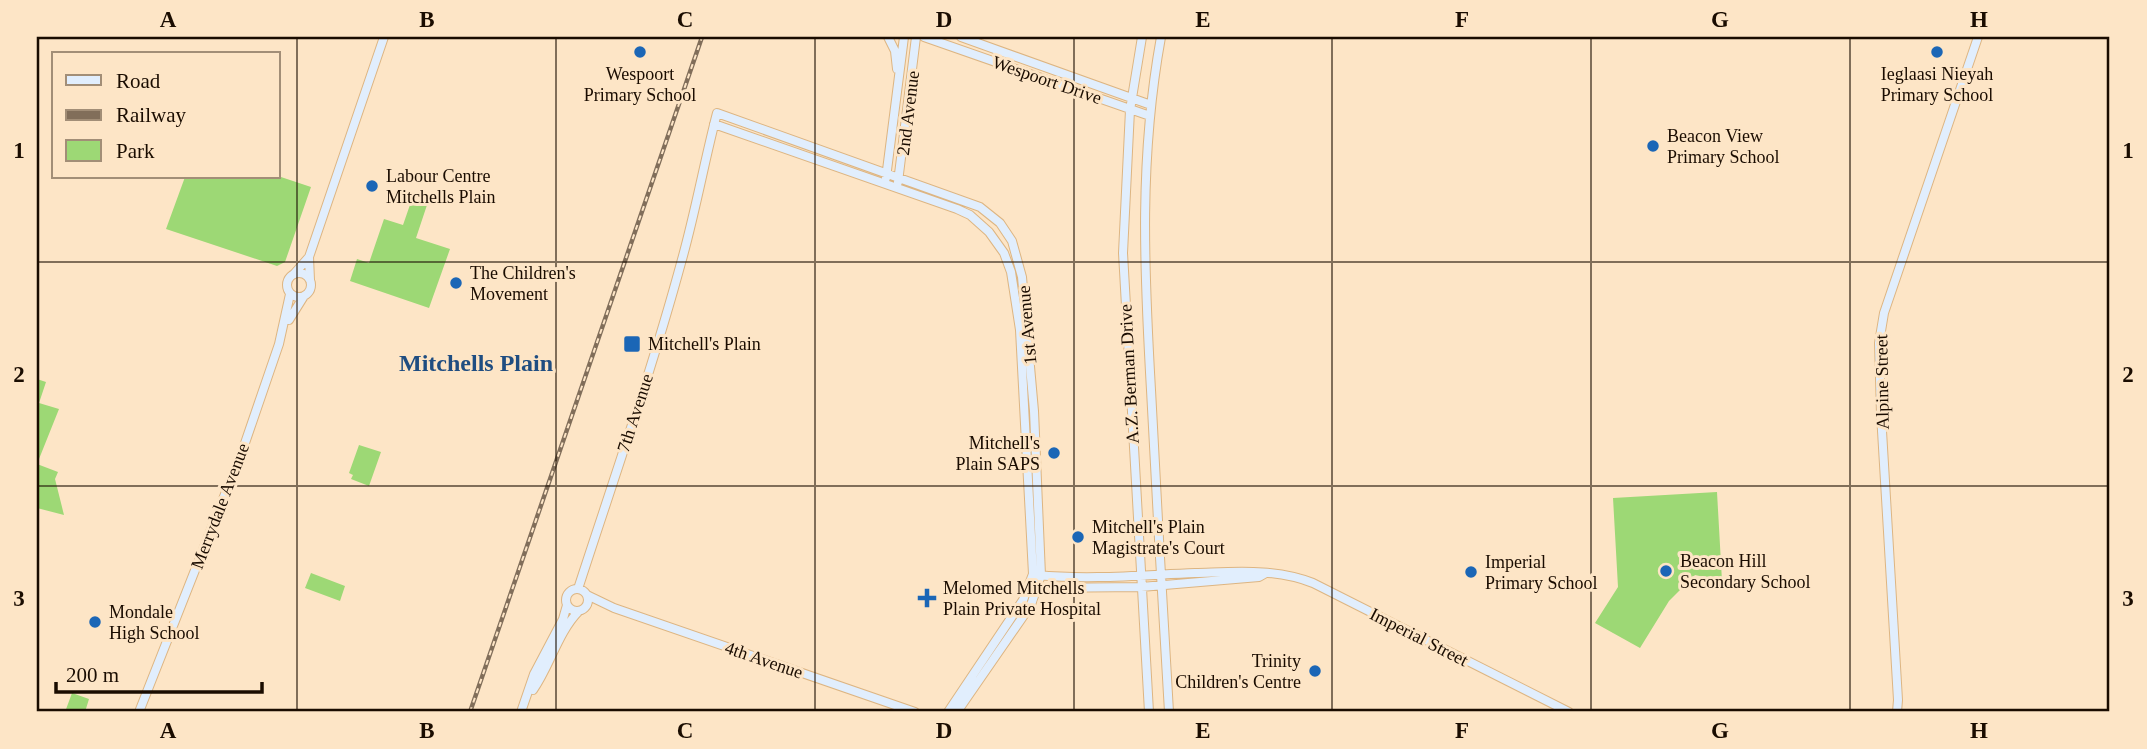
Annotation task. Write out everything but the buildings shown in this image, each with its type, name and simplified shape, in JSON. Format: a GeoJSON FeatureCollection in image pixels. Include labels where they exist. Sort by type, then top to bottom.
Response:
{"type":"FeatureCollection","features":[{"type":"Feature","properties":{"kind":"street"},"geometry":{"type":"LineString","coordinates":[[309,257],[287,283],[290,294],[297,298],[310,291],[309,257],[384,37]]}},
{"type":"Feature","properties":{"kind":"street"},"geometry":{"type":"LineString","coordinates":[[888,37],[895,51],[898,89]]}},
{"type":"Feature","properties":{"kind":"street","name":"2nd Avenue"},"geometry":{"type":"LineString","coordinates":[[885,184],[904,37]]}},
{"type":"Feature","properties":{"kind":"street","name":"2nd Avenue"},"geometry":{"type":"LineString","coordinates":[[896,188],[916,37]]}},
{"type":"Feature","properties":{"kind":"street","name":"Wespoort Drive"},"geometry":{"type":"LineString","coordinates":[[924,37],[1150,116]]}},
{"type":"Feature","properties":{"kind":"street","name":"Wespoort Drive"},"geometry":{"type":"LineString","coordinates":[[961,37],[1151,105]]}},
{"type":"Feature","properties":{"kind":"street","name":"A.Z. Berman Drive"},"geometry":{"type":"LineString","coordinates":[[1142,37],[1130,110],[1123,253],[1149,712]]}},
{"type":"Feature","properties":{"kind":"street","name":"A.Z. Berman Drive"},"geometry":{"type":"LineString","coordinates":[[1161,37],[1150,116],[1144,193],[1144,254],[1169,712]]}},
{"type":"Feature","properties":{"kind":"street","name":"Alpine Street"},"geometry":{"type":"LineString","coordinates":[[1899,712],[1881,414],[1880,336],[1884,313],[1978,37]]}},
{"type":"Feature","properties":{"kind":"street","name":"1st Avenue"},"geometry":{"type":"LineString","coordinates":[[717,113],[980,207],[998,221],[1014,247],[1023,283],[1034,411],[1037,575],[1031,605],[957,712]]}},
{"type":"Feature","properties":{"kind":"street","name":"7th Avenue"},"geometry":{"type":"LineString","coordinates":[[578,589],[638,411],[692,222],[717,113]]}},
{"type":"Feature","properties":{"kind":"street","name":"1st Avenue"},"geometry":{"type":"LineString","coordinates":[[714,124],[970,215],[989,232],[1009,263],[1018,315],[1037,575]]}},
{"type":"Feature","properties":{"kind":"street"},"geometry":{"type":"LineString","coordinates":[[989,232],[998,221]]}},
{"type":"Feature","properties":{"kind":"street"},"geometry":{"type":"LineString","coordinates":[[293,274],[305,275],[310,280]]}},
{"type":"Feature","properties":{"kind":"street","name":"Merrydale Avenue"},"geometry":{"type":"LineString","coordinates":[[279,344],[290,294]]}},
{"type":"Feature","properties":{"kind":"street","name":"Merrydale Avenue"},"geometry":{"type":"LineString","coordinates":[[141,710],[244,446],[279,344],[292,314],[304,296]]}},
{"type":"Feature","properties":{"kind":"street","name":"Imperial Street"},"geometry":{"type":"LineString","coordinates":[[1037,575],[1258,571],[1295,577],[1313,583],[1569,712]]}},
{"type":"Feature","properties":{"kind":"street","name":"Imperial Street"},"geometry":{"type":"LineString","coordinates":[[1034,588],[1140,587],[1259,577],[1266,573]]}},
{"type":"Feature","properties":{"kind":"street","name":"1st Avenue"},"geometry":{"type":"LineString","coordinates":[[948,712],[1034,588]]}},
{"type":"Feature","properties":{"kind":"street"},"geometry":{"type":"LineString","coordinates":[[521,712],[570,622],[588,602],[587,595],[578,589],[568,594],[564,619],[534,674],[529,695]]}},
{"type":"Feature","properties":{"kind":"street","name":"4th Avenue"},"geometry":{"type":"LineString","coordinates":[[587,595],[614,608],[915,712]]}},
{"type":"Feature","properties":{"kind":"street"},"geometry":{"type":"LineString","coordinates":[[567,605],[572,610],[582,610]]}},
{"type":"Feature","properties":{"kind":"street","name":"4th Avenue"},"geometry":{"type":"LineString","coordinates":[[582,610],[614,608]]}},
{"type":"Feature","properties":{"kind":"green space"},"geometry":{"type":"Polygon","coordinates":[[[280,177],[311,187],[285,262],[277,266],[166,229],[185,178],[280,177]]]}},
{"type":"Feature","properties":{"kind":"green space"},"geometry":{"type":"Polygon","coordinates":[[[412,199],[427,205],[416,238],[450,249],[429,308],[350,281],[357,259],[369,263],[384,219],[403,225],[412,199]]]}},
{"type":"Feature","properties":{"kind":"green space"},"geometry":{"type":"Polygon","coordinates":[[[37,379],[46,382],[39,403],[59,409],[37,464],[37,379]]]}},
{"type":"Feature","properties":{"kind":"green space"},"geometry":{"type":"Polygon","coordinates":[[[359,445],[381,452],[369,486],[351,479],[353,475],[349,473],[359,445]]]}},
{"type":"Feature","properties":{"kind":"green space"},"geometry":{"type":"Polygon","coordinates":[[[37,464],[58,472],[55,479],[64,515],[37,508],[37,464]]]}},
{"type":"Feature","properties":{"kind":"green space"},"geometry":{"type":"Polygon","coordinates":[[[1717,492],[1722,581],[1695,575],[1669,601],[1640,648],[1595,623],[1618,587],[1613,498],[1717,492]]]}},
{"type":"Feature","properties":{"kind":"green space"},"geometry":{"type":"Polygon","coordinates":[[[311,573],[345,586],[340,601],[305,588],[311,573]]]}},
{"type":"Feature","properties":{"kind":"green space"},"geometry":{"type":"Polygon","coordinates":[[[72,693],[89,699],[85,712],[65,712],[72,693]]]}},
{"type":"Feature","properties":{"kind":"railway"},"geometry":{"type":"LineString","coordinates":[[470,712],[702,37]]}},
{"type":"Feature","properties":{"kind":"place","name":"Wespoort Primary School"},"geometry":{"type":"Point","coordinates":[640,52]}},
{"type":"Feature","properties":{"kind":"place","name":"Ieglaasi Nieyah Primary School"},"geometry":{"type":"Point","coordinates":[1937,52]}},
{"type":"Feature","properties":{"kind":"place","name":"Beacon View Primary School"},"geometry":{"type":"Point","coordinates":[1653,146]}},
{"type":"Feature","properties":{"kind":"place","name":"Labour Centre Mitchells Plain"},"geometry":{"type":"Point","coordinates":[372,186]}},
{"type":"Feature","properties":{"kind":"place","name":"The Children's Movement"},"geometry":{"type":"Point","coordinates":[456,283]}},
{"type":"Feature","properties":{"kind":"place","name":"Mitchell's Plain"},"geometry":{"type":"Point","coordinates":[632,344]}},
{"type":"Feature","properties":{"kind":"place","name":"Mitchell's Plain SAPS"},"geometry":{"type":"Point","coordinates":[1054,453]}},
{"type":"Feature","properties":{"kind":"place","name":"Mitchell's Plain Magistrate's Court"},"geometry":{"type":"Point","coordinates":[1078,537]}},
{"type":"Feature","properties":{"kind":"place","name":"Beacon Hill Secondary School"},"geometry":{"type":"Point","coordinates":[1666,571]}},
{"type":"Feature","properties":{"kind":"place","name":"Imperial Primary School"},"geometry":{"type":"Point","coordinates":[1471,572]}},
{"type":"Feature","properties":{"kind":"place","name":"Melomed Mitchells Plain Private Hospital"},"geometry":{"type":"Point","coordinates":[927,598]}},
{"type":"Feature","properties":{"kind":"place","name":"Mondale High School"},"geometry":{"type":"Point","coordinates":[95,622]}},
{"type":"Feature","properties":{"kind":"place","name":"Trinity Children's Centre"},"geometry":{"type":"Point","coordinates":[1315,671]}},
{"type":"Feature","properties":{"kind":"district","name":"Mitchells Plain"},"geometry":{"type":"Point","coordinates":[476,363]}}]}
